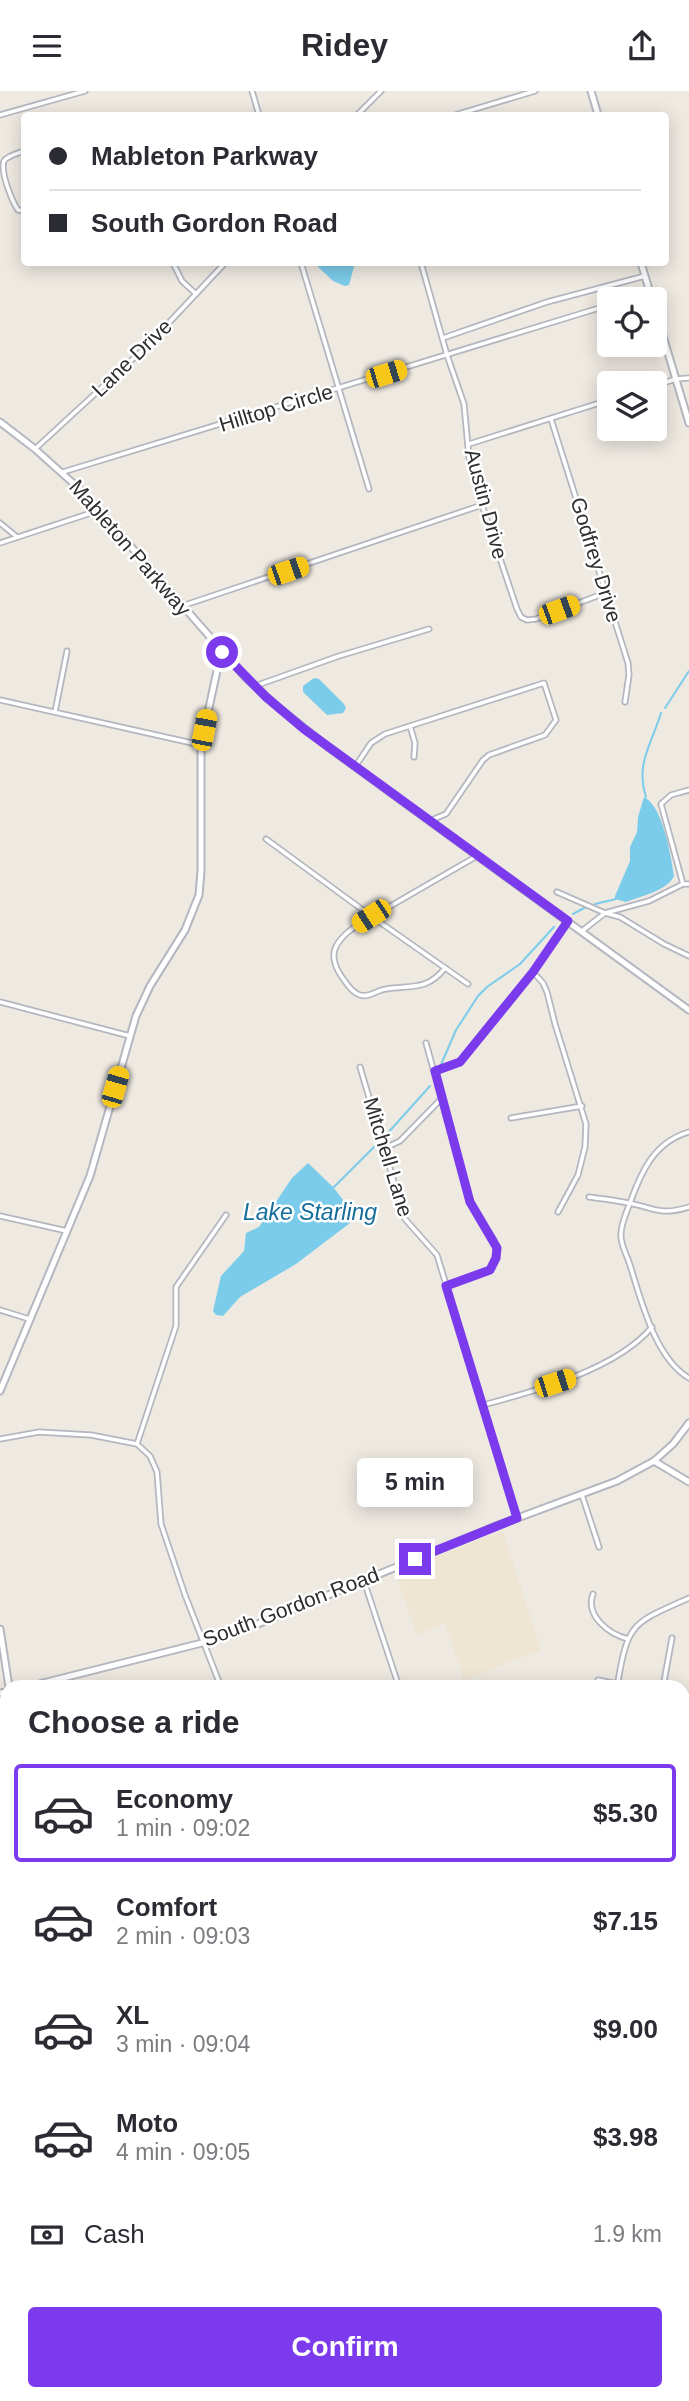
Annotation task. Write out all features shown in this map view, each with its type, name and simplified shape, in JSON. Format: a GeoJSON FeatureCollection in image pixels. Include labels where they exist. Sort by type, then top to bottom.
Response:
{"type":"FeatureCollection","features":[{"type":"Feature","properties":{"kind":"street"},"geometry":{"type":"LineString","coordinates":[[0,115],[85,91]]}},
{"type":"Feature","properties":{"kind":"street"},"geometry":{"type":"LineString","coordinates":[[252,91],[258,112]]}},
{"type":"Feature","properties":{"kind":"street"},"geometry":{"type":"LineString","coordinates":[[360,112],[382,91]]}},
{"type":"Feature","properties":{"kind":"street"},"geometry":{"type":"LineString","coordinates":[[465,112],[535,91]]}},
{"type":"Feature","properties":{"kind":"street"},"geometry":{"type":"LineString","coordinates":[[591,91],[597,112]]}},
{"type":"Feature","properties":{"kind":"street"},"geometry":{"type":"LineString","coordinates":[[21,152],[6,159],[3,166],[6,186],[14,204],[21,210]]}},
{"type":"Feature","properties":{"kind":"street"},"geometry":{"type":"LineString","coordinates":[[174,266],[182,281],[196,294]]}},
{"type":"Feature","properties":{"kind":"street","name":"Lane Drive"},"geometry":{"type":"LineString","coordinates":[[35,449],[148,345],[222,266]]}},
{"type":"Feature","properties":{"kind":"street"},"geometry":{"type":"LineString","coordinates":[[302,266],[369,489]]}},
{"type":"Feature","properties":{"kind":"street","name":"Austin Drive"},"geometry":{"type":"LineString","coordinates":[[422,266],[446,355],[464,404],[468,458],[517,609],[524,619],[536,619],[605,593]]}},
{"type":"Feature","properties":{"kind":"street"},"geometry":{"type":"LineString","coordinates":[[642,266],[648,287]]}},
{"type":"Feature","properties":{"kind":"street"},"geometry":{"type":"LineString","coordinates":[[442,338],[547,302],[645,276]]}},
{"type":"Feature","properties":{"kind":"street","name":"Hilltop Circle"},"geometry":{"type":"LineString","coordinates":[[63,473],[597,309]]}},
{"type":"Feature","properties":{"kind":"street"},"geometry":{"type":"LineString","coordinates":[[667,349],[689,423]]}},
{"type":"Feature","properties":{"kind":"street"},"geometry":{"type":"LineString","coordinates":[[667,382],[689,378]]}},
{"type":"Feature","properties":{"kind":"street"},"geometry":{"type":"LineString","coordinates":[[469,444],[597,404]]}},
{"type":"Feature","properties":{"kind":"street","name":"Godfrey Drive"},"geometry":{"type":"LineString","coordinates":[[551,419],[628,663],[625,702]]}},
{"type":"Feature","properties":{"kind":"street","name":"Mableton Parkway"},"geometry":{"type":"LineString","coordinates":[[0,422],[63,473],[100,510],[222,652],[255,687],[304,729],[689,1010]]}},
{"type":"Feature","properties":{"kind":"street"},"geometry":{"type":"LineString","coordinates":[[182,606],[482,505]]}},
{"type":"Feature","properties":{"kind":"street"},"geometry":{"type":"LineString","coordinates":[[0,543],[100,510]]}},
{"type":"Feature","properties":{"kind":"street"},"geometry":{"type":"LineString","coordinates":[[0,523],[17,537]]}},
{"type":"Feature","properties":{"kind":"street"},"geometry":{"type":"LineString","coordinates":[[255,687],[339,656],[429,629]]}},
{"type":"Feature","properties":{"kind":"street"},"geometry":{"type":"LineString","coordinates":[[55,712],[67,651]]}},
{"type":"Feature","properties":{"kind":"street"},"geometry":{"type":"LineString","coordinates":[[0,1391],[90,1173],[142,1003],[185,930],[199,895],[201,745],[222,652]]}},
{"type":"Feature","properties":{"kind":"street"},"geometry":{"type":"LineString","coordinates":[[355,767],[379,736],[544,683],[556,720],[553,726],[545,735],[502,749],[483,760],[449,810],[443,816],[429,821]]}},
{"type":"Feature","properties":{"kind":"street"},"geometry":{"type":"LineString","coordinates":[[0,700],[201,745]]}},
{"type":"Feature","properties":{"kind":"street"},"geometry":{"type":"LineString","coordinates":[[410,726],[415,743],[414,757]]}},
{"type":"Feature","properties":{"kind":"street"},"geometry":{"type":"LineString","coordinates":[[683,884],[661,804],[671,795],[689,790]]}},
{"type":"Feature","properties":{"kind":"street"},"geometry":{"type":"LineString","coordinates":[[266,839],[468,984]]}},
{"type":"Feature","properties":{"kind":"street"},"geometry":{"type":"LineString","coordinates":[[445,968],[435,979],[419,985],[406,989],[385,989],[366,996],[354,992],[338,972],[334,957],[335,947],[340,938],[371,916],[477,856]]}},
{"type":"Feature","properties":{"kind":"street"},"geometry":{"type":"LineString","coordinates":[[582,931],[605,913],[649,901],[683,884],[689,884]]}},
{"type":"Feature","properties":{"kind":"street"},"geometry":{"type":"LineString","coordinates":[[558,892],[620,917],[689,956]]}},
{"type":"Feature","properties":{"kind":"street"},"geometry":{"type":"LineString","coordinates":[[435,1071],[460,1062],[533,972],[568,921]]}},
{"type":"Feature","properties":{"kind":"street"},"geometry":{"type":"LineString","coordinates":[[533,972],[547,992],[586,1124],[585,1147],[578,1175],[558,1212]]}},
{"type":"Feature","properties":{"kind":"street"},"geometry":{"type":"LineString","coordinates":[[0,1003],[130,1036]]}},
{"type":"Feature","properties":{"kind":"street"},"geometry":{"type":"LineString","coordinates":[[426,1043],[470,1202],[494,1240],[497,1253],[490,1270],[446,1286]]}},
{"type":"Feature","properties":{"kind":"street","name":"Mitchell Lane"},"geometry":{"type":"LineString","coordinates":[[360,1067],[405,1219],[437,1255],[517,1518]]}},
{"type":"Feature","properties":{"kind":"street"},"geometry":{"type":"LineString","coordinates":[[383,1149],[400,1141],[441,1099]]}},
{"type":"Feature","properties":{"kind":"street"},"geometry":{"type":"LineString","coordinates":[[511,1118],[582,1106]]}},
{"type":"Feature","properties":{"kind":"street"},"geometry":{"type":"LineString","coordinates":[[689,1132],[673,1137],[647,1164],[630,1203],[621,1241],[652,1327],[665,1352],[689,1378]]}},
{"type":"Feature","properties":{"kind":"street"},"geometry":{"type":"LineString","coordinates":[[589,1197],[630,1203],[660,1212],[673,1212],[689,1207]]}},
{"type":"Feature","properties":{"kind":"street"},"geometry":{"type":"LineString","coordinates":[[137,1444],[176,1326],[176,1287],[226,1215]]}},
{"type":"Feature","properties":{"kind":"street"},"geometry":{"type":"LineString","coordinates":[[0,1216],[67,1231]]}},
{"type":"Feature","properties":{"kind":"street"},"geometry":{"type":"LineString","coordinates":[[0,1310],[29,1319]]}},
{"type":"Feature","properties":{"kind":"street"},"geometry":{"type":"LineString","coordinates":[[483,1405],[601,1366],[629,1348],[652,1327]]}},
{"type":"Feature","properties":{"kind":"street","name":"South Gordon Road"},"geometry":{"type":"LineString","coordinates":[[55,1680],[202,1643],[283,1614],[363,1579],[617,1481],[654,1461],[673,1444],[689,1423]]}},
{"type":"Feature","properties":{"kind":"street"},"geometry":{"type":"LineString","coordinates":[[0,1439],[28,1433],[52,1432],[107,1438],[137,1444],[150,1456],[155,1466],[160,1517],[202,1643],[218,1680]]}},
{"type":"Feature","properties":{"kind":"street"},"geometry":{"type":"LineString","coordinates":[[654,1461],[689,1482]]}},
{"type":"Feature","properties":{"kind":"street"},"geometry":{"type":"LineString","coordinates":[[582,1495],[599,1547]]}},
{"type":"Feature","properties":{"kind":"street"},"geometry":{"type":"LineString","coordinates":[[363,1579],[397,1680]]}},
{"type":"Feature","properties":{"kind":"street"},"geometry":{"type":"LineString","coordinates":[[593,1594],[592,1611],[604,1627],[628,1639]]}},
{"type":"Feature","properties":{"kind":"street"},"geometry":{"type":"LineString","coordinates":[[619,1680],[628,1639],[636,1625],[651,1615],[689,1598]]}},
{"type":"Feature","properties":{"kind":"street"},"geometry":{"type":"LineString","coordinates":[[0,1629],[7,1680]]}},
{"type":"Feature","properties":{"kind":"street"},"geometry":{"type":"LineString","coordinates":[[664,1680],[672,1638]]}},
{"type":"Feature","properties":{"kind":"shaded area"},"geometry":{"type":"Polygon","coordinates":[[[503,1531],[541,1650],[464,1680],[445,1623],[417,1635],[395,1572],[503,1531]]]}},
{"type":"Feature","properties":{"kind":"water"},"geometry":{"type":"Polygon","coordinates":[[[317,266],[354,266],[349,285],[333,281],[317,266]]]}},
{"type":"Feature","properties":{"kind":"water"},"geometry":{"type":"Polygon","coordinates":[[[314,678],[319,679],[344,704],[346,708],[343,713],[327,715],[303,692],[303,686],[314,678]]]}},
{"type":"Feature","properties":{"kind":"water"},"geometry":{"type":"Polygon","coordinates":[[[644,797],[651,802],[661,821],[674,876],[666,886],[626,902],[615,899],[615,896],[630,861],[630,847],[637,832],[644,797]]]}},
{"type":"Feature","properties":{"kind":"water","name":"Lake Starling"},"geometry":{"type":"Polygon","coordinates":[[[308,1163],[333,1187],[351,1210],[350,1223],[296,1264],[240,1297],[223,1316],[216,1315],[213,1311],[221,1276],[244,1251],[246,1233],[259,1227],[292,1178],[308,1163]]]}},
{"type":"Feature","properties":{"kind":"waterway"},"geometry":{"type":"LineString","coordinates":[[665,708],[689,671]]}},
{"type":"Feature","properties":{"kind":"waterway"},"geometry":{"type":"LineString","coordinates":[[646,797],[642,774],[646,754],[661,713]]}},
{"type":"Feature","properties":{"kind":"waterway"},"geometry":{"type":"LineString","coordinates":[[595,904],[616,899]]}},
{"type":"Feature","properties":{"kind":"waterway"},"geometry":{"type":"LineString","coordinates":[[573,914],[586,907]]}},
{"type":"Feature","properties":{"kind":"waterway"},"geometry":{"type":"LineString","coordinates":[[440,1067],[456,1030],[478,996],[520,964],[554,927]]}},
{"type":"Feature","properties":{"kind":"waterway"},"geometry":{"type":"LineString","coordinates":[[386,1135],[430,1086]]}},
{"type":"Feature","properties":{"kind":"waterway"},"geometry":{"type":"LineString","coordinates":[[334,1187],[374,1147]]}},
{"type":"Feature","properties":{"kind":"route"},"geometry":{"type":"LineString","coordinates":[[222,652],[266,697],[304,729],[568,921],[533,972],[460,1062],[435,1071],[470,1202],[497,1248],[494,1265],[490,1270],[446,1286],[517,1518],[415,1559]]}}]}
